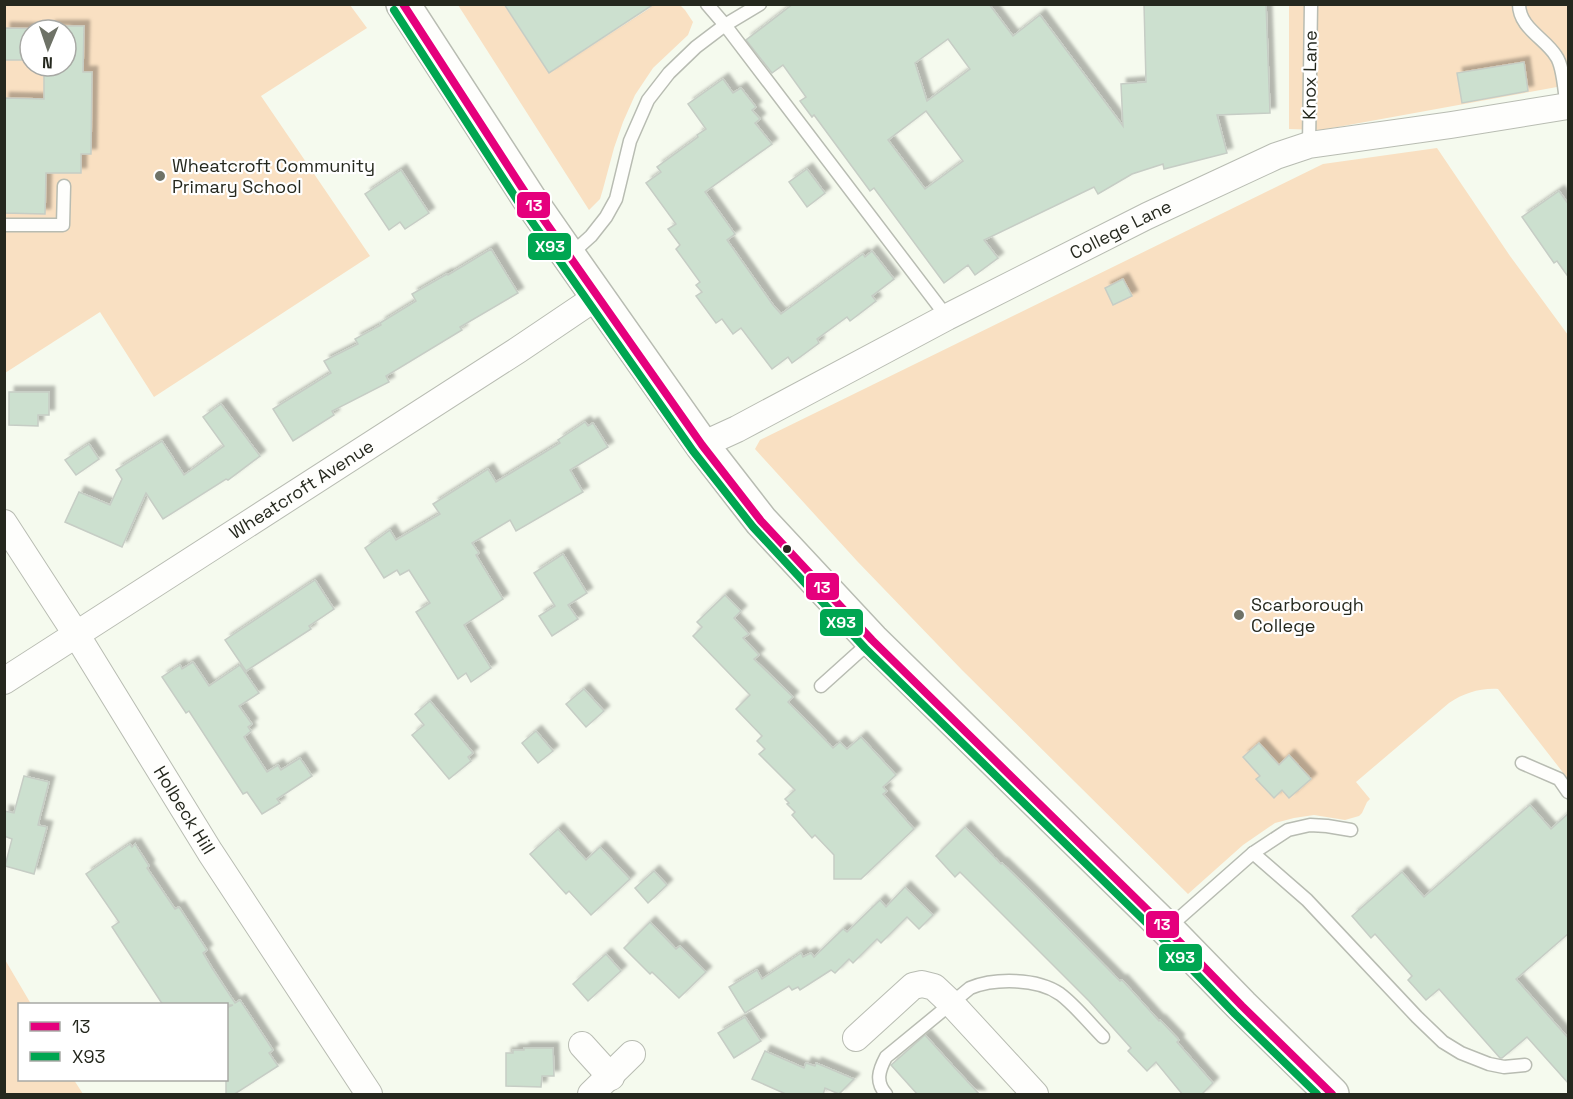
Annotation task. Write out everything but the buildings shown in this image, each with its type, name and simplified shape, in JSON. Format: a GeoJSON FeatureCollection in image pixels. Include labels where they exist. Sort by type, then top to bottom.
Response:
{"type":"FeatureCollection","features":[{"type":"Feature","properties":{"kind":"highway"},"geometry":{"type":"LineString","coordinates":[[403,4],[530,200],[702,445],[761,521],[872,640],[1167,929],[1332,1095]]}},
{"type":"Feature","properties":{"kind":"street","name":"College Lane"},"geometry":{"type":"LineString","coordinates":[[702,445],[1147,216],[1276,156],[1309,145],[1451,126],[1568,107]]}},
{"type":"Feature","properties":{"kind":"street","name":"Wheatcroft Avenue"},"geometry":{"type":"LineString","coordinates":[[4,681],[518,350],[598,296]]}},
{"type":"Feature","properties":{"kind":"street","name":"Holbeck Hill"},"geometry":{"type":"LineString","coordinates":[[4,524],[76,634],[210,852],[369,1095]]}},
{"type":"Feature","properties":{"kind":"street"},"geometry":{"type":"LineString","coordinates":[[856,1038],[913,986],[922,984],[943,995],[1035,1095]]}},
{"type":"Feature","properties":{"kind":"street"},"geometry":{"type":"LineString","coordinates":[[582,1045],[611,1077]]}},
{"type":"Feature","properties":{"kind":"street"},"geometry":{"type":"LineString","coordinates":[[591,1095],[632,1054]]}},
{"type":"Feature","properties":{"kind":"lane"},"geometry":{"type":"LineString","coordinates":[[708,4],[947,317]]}},
{"type":"Feature","properties":{"kind":"lane"},"geometry":{"type":"LineString","coordinates":[[569,256],[591,236],[616,199],[630,141],[648,100],[669,73],[696,47],[725,25],[760,4]]}},
{"type":"Feature","properties":{"kind":"lane","name":"Knox Lane"},"geometry":{"type":"LineString","coordinates":[[1309,145],[1311,4]]}},
{"type":"Feature","properties":{"kind":"lane"},"geometry":{"type":"LineString","coordinates":[[1519,4],[1519,12],[1524,22],[1556,55],[1560,63],[1568,107]]}},
{"type":"Feature","properties":{"kind":"lane"},"geometry":{"type":"LineString","coordinates":[[4,225],[63,225],[64,186]]}},
{"type":"Feature","properties":{"kind":"lane"},"geometry":{"type":"LineString","coordinates":[[821,686],[872,640]]}},
{"type":"Feature","properties":{"kind":"lane"},"geometry":{"type":"LineString","coordinates":[[1522,763],[1559,779],[1569,792]]}},
{"type":"Feature","properties":{"kind":"lane"},"geometry":{"type":"LineString","coordinates":[[1167,929],[1253,853],[1288,830],[1310,825],[1351,830]]}},
{"type":"Feature","properties":{"kind":"lane"},"geometry":{"type":"LineString","coordinates":[[1253,853],[1307,900],[1443,1042],[1461,1053],[1489,1064],[1504,1067],[1525,1065]]}},
{"type":"Feature","properties":{"kind":"lane"},"geometry":{"type":"LineString","coordinates":[[886,1095],[881,1089],[878,1078],[880,1067],[886,1057],[943,995],[989,982],[1020,982],[1053,989],[1062,995],[1103,1037]]}},
{"type":"Feature","properties":{"kind":"shaded area","name":"Wheatcroft Community Primary School"},"geometry":{"type":"Polygon","coordinates":[[[4,5],[350,5],[367,28],[261,96],[370,256],[154,397],[100,312],[5,373],[4,5]]]}},
{"type":"Feature","properties":{"kind":"shaded area"},"geometry":{"type":"Polygon","coordinates":[[[458,5],[504,5],[549,73],[650,8],[648,5],[680,5],[693,22],[688,35],[653,68],[635,95],[614,148],[600,199],[589,210],[458,5]]]}},
{"type":"Feature","properties":{"kind":"shaded area"},"geometry":{"type":"Polygon","coordinates":[[[1289,5],[1568,5],[1568,85],[1321,130],[1289,129],[1289,5]]]}},
{"type":"Feature","properties":{"kind":"shaded area","name":"Scarborough College"},"geometry":{"type":"Polygon","coordinates":[[[1437,148],[1510,256],[1568,335],[1568,779],[1498,689],[1472,692],[1449,703],[1356,782],[1370,799],[1359,816],[1345,820],[1314,815],[1275,823],[1243,845],[1188,894],[962,670],[857,561],[755,449],[760,440],[1323,164],[1437,148]]]}},
{"type":"Feature","properties":{"kind":"shaded area"},"geometry":{"type":"Polygon","coordinates":[[[4,958],[30,1003],[18,1003],[18,1081],[75,1081],[83,1094],[5,1094],[4,958]]]}},
{"type":"Feature","properties":{"kind":"transit line","name":"13"},"geometry":{"type":"LineString","coordinates":[[403,4],[530,200],[702,445],[761,521],[872,640],[1332,1094]]}},
{"type":"Feature","properties":{"kind":"transit line","name":"X93"},"geometry":{"type":"LineString","coordinates":[[394,10],[521,206],[693,451],[753,527],[865,648],[1160,936],[1317,1094]]}},
{"type":"Feature","properties":{"kind":"place","name":"Wheatcroft Community Primary School"},"geometry":{"type":"Point","coordinates":[160,176]}},
{"type":"Feature","properties":{"kind":"place","name":"Scarborough College"},"geometry":{"type":"Point","coordinates":[1239,615]}}]}
